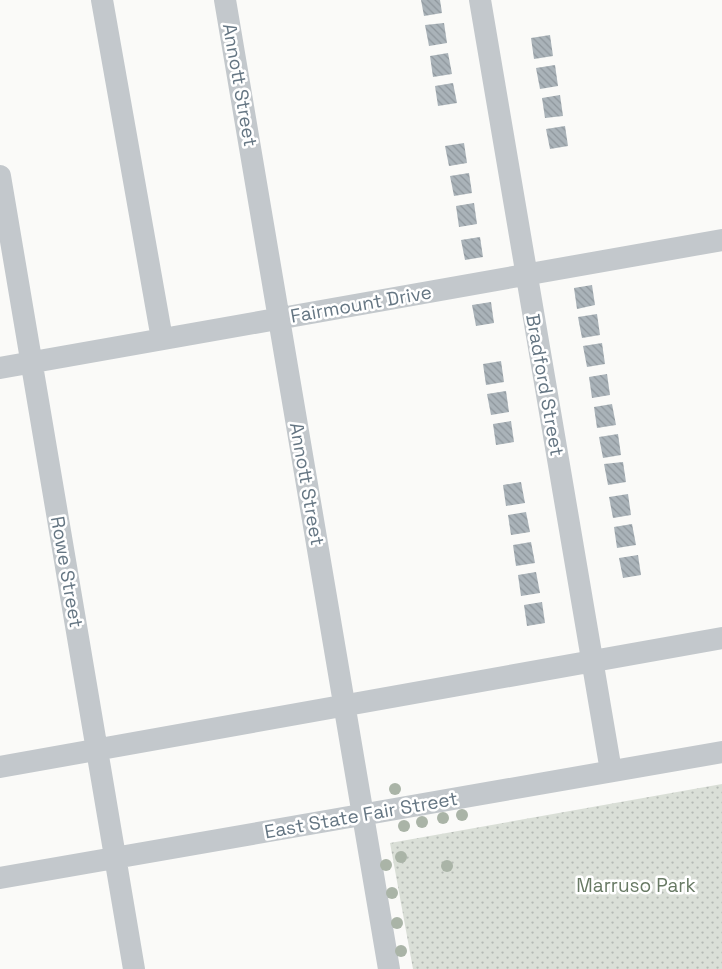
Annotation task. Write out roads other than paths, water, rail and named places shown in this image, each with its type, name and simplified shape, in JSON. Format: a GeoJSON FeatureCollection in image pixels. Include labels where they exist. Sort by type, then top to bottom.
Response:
{"type":"FeatureCollection","features":[{"type":"Feature","properties":{"kind":"street"},"geometry":{"type":"LineString","coordinates":[[102,0],[162,339]]}},
{"type":"Feature","properties":{"kind":"street","name":"Annott Street"},"geometry":{"type":"LineString","coordinates":[[225,0],[389,969]]}},
{"type":"Feature","properties":{"kind":"street","name":"Bradford Street"},"geometry":{"type":"LineString","coordinates":[[480,0],[611,770]]}},
{"type":"Feature","properties":{"kind":"street","name":"Rowe Street"},"geometry":{"type":"LineString","coordinates":[[0,176],[134,969]]}},
{"type":"Feature","properties":{"kind":"street","name":"Fairmount Drive"},"geometry":{"type":"LineString","coordinates":[[0,368],[722,240]]}},
{"type":"Feature","properties":{"kind":"street"},"geometry":{"type":"LineString","coordinates":[[0,768],[722,638]]}},
{"type":"Feature","properties":{"kind":"street","name":"East State Fair Street"},"geometry":{"type":"LineString","coordinates":[[0,878],[722,752]]}},
{"type":"Feature","properties":{"kind":"park label","name":"Marruso Park"},"geometry":{"type":"Point","coordinates":[636,885]}}]}
